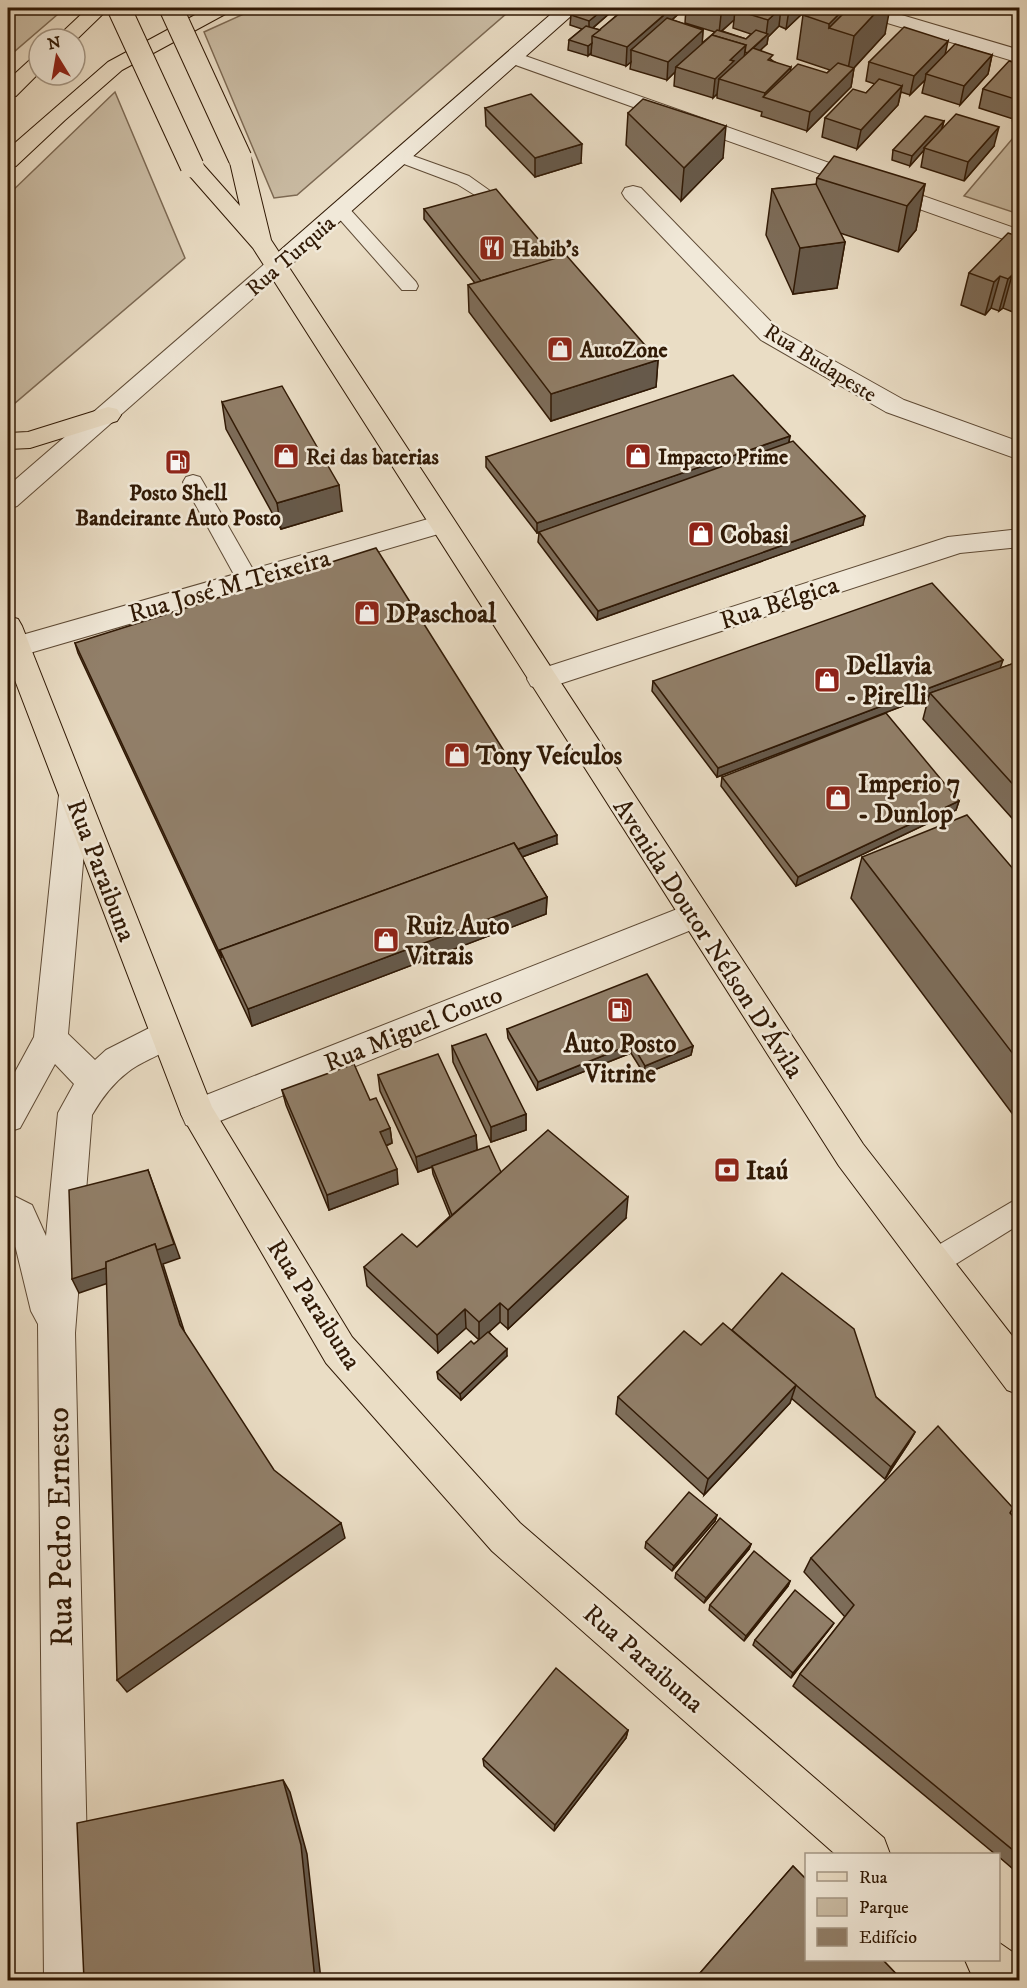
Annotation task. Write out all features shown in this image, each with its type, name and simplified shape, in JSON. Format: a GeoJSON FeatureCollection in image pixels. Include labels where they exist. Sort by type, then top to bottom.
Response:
{"type":"FeatureCollection","features":[{"type":"Feature","properties":{"kind":"main road"},"geometry":{"type":"LineString","coordinates":[[78,27],[99,8]]}},
{"type":"Feature","properties":{"kind":"main road"},"geometry":{"type":"LineString","coordinates":[[119,8],[192,166],[269,255]]}},
{"type":"Feature","properties":{"kind":"main road"},"geometry":{"type":"LineString","coordinates":[[171,8],[240,158],[269,255]]}},
{"type":"Feature","properties":{"kind":"main road"},"geometry":{"type":"LineString","coordinates":[[8,161],[57,115],[116,66],[222,8]]}},
{"type":"Feature","properties":{"kind":"main road"},"geometry":{"type":"LineString","coordinates":[[8,91],[27,73]]}},
{"type":"Feature","properties":{"kind":"main road","name":"Avenida Doutor Nélson D'Ávila"},"geometry":{"type":"LineString","coordinates":[[269,255],[541,679],[851,1155],[1020,1377]]}},
{"type":"Feature","properties":{"kind":"main road"},"geometry":{"type":"LineString","coordinates":[[8,441],[30,440],[108,415]]}},
{"type":"Feature","properties":{"kind":"main road","name":"Rua Paraibuna"},"geometry":{"type":"LineString","coordinates":[[12,636],[198,1114],[339,1350],[506,1537],[867,1853]]}},
{"type":"Feature","properties":{"kind":"main road"},"geometry":{"type":"LineString","coordinates":[[990,1961],[1012,1980]]}},
{"type":"Feature","properties":{"kind":"street","name":"Rua Turquia"},"geometry":{"type":"LineString","coordinates":[[8,500],[108,415],[269,255],[341,210],[570,8]]}},
{"type":"Feature","properties":{"kind":"street"},"geometry":{"type":"LineString","coordinates":[[858,8],[1020,57]]}},
{"type":"Feature","properties":{"kind":"street"},"geometry":{"type":"LineString","coordinates":[[514,58],[1020,238]]}},
{"type":"Feature","properties":{"kind":"street","name":"Rua Budapeste"},"geometry":{"type":"LineString","coordinates":[[633,193],[770,335],[895,406],[1020,453]]}},
{"type":"Feature","properties":{"kind":"street","name":"Rua José M Teixeira"},"geometry":{"type":"LineString","coordinates":[[12,636],[248,580],[442,524]]}},
{"type":"Feature","properties":{"kind":"street","name":"Rua Bélgica"},"geometry":{"type":"LineString","coordinates":[[541,679],[958,544],[1020,538]]}},
{"type":"Feature","properties":{"kind":"street"},"geometry":{"type":"LineString","coordinates":[[8,1118],[51,1039],[74,795]]}},
{"type":"Feature","properties":{"kind":"street","name":"Rua Miguel Couto"},"geometry":{"type":"LineString","coordinates":[[198,1114],[695,915]]}},
{"type":"Feature","properties":{"kind":"street","name":"Rua Pedro Ernesto"},"geometry":{"type":"LineString","coordinates":[[67,1980],[56,1333],[75,1113],[94,1081],[118,1060],[165,1034]]}},
{"type":"Feature","properties":{"kind":"street"},"geometry":{"type":"LineString","coordinates":[[51,1039],[94,1081]]}},
{"type":"Feature","properties":{"kind":"street"},"geometry":{"type":"LineString","coordinates":[[8,1209],[19,1216],[34,1249],[56,1333]]}},
{"type":"Feature","properties":{"kind":"lane"},"geometry":{"type":"LineString","coordinates":[[402,157],[463,180],[484,193]]}},
{"type":"Feature","properties":{"kind":"lane"},"geometry":{"type":"LineString","coordinates":[[341,210],[409,286]]}},
{"type":"Feature","properties":{"kind":"lane"},"geometry":{"type":"LineString","coordinates":[[193,482],[248,580]]}},
{"type":"Feature","properties":{"kind":"lane"},"geometry":{"type":"LineString","coordinates":[[933,1263],[1020,1209]]}},
{"type":"Feature","properties":{"kind":"green space"},"geometry":{"type":"Polygon","coordinates":[[[8,8],[65,8],[43,27],[27,27],[27,41],[8,57],[8,8]]]}},
{"type":"Feature","properties":{"kind":"green space"},"geometry":{"type":"Polygon","coordinates":[[[257,8],[513,8],[297,195],[274,198],[204,32],[257,8]]]}},
{"type":"Feature","properties":{"kind":"green space"},"geometry":{"type":"Polygon","coordinates":[[[115,92],[185,258],[8,409],[8,195],[115,92]]]}},
{"type":"Feature","properties":{"kind":"green space"},"geometry":{"type":"Polygon","coordinates":[[[1019,131],[1019,214],[964,196],[1019,131]]]}},
{"type":"Feature","properties":{"kind":"building"},"geometry":{"type":"Polygon","coordinates":[[[580,8],[605,8],[589,21],[571,15],[580,8]]]}},
{"type":"Feature","properties":{"kind":"building"},"geometry":{"type":"Polygon","coordinates":[[[626,8],[649,8],[666,13],[627,47],[592,36],[626,8]]]}},
{"type":"Feature","properties":{"kind":"building"},"geometry":{"type":"Polygon","coordinates":[[[698,8],[729,8],[721,15],[698,8]]]}},
{"type":"Feature","properties":{"kind":"building"},"geometry":{"type":"Polygon","coordinates":[[[738,8],[781,8],[768,20],[735,10],[738,8]]]}},
{"type":"Feature","properties":{"kind":"building"},"geometry":{"type":"Polygon","coordinates":[[[811,8],[845,8],[829,24],[803,15],[811,8]]]}},
{"type":"Feature","properties":{"kind":"building"},"geometry":{"type":"Polygon","coordinates":[[[849,8],[880,8],[854,36],[829,28],[849,8]]]}},
{"type":"Feature","properties":{"kind":"building"},"geometry":{"type":"Polygon","coordinates":[[[667,18],[703,30],[668,62],[631,50],[667,18]]]}},
{"type":"Feature","properties":{"kind":"building"},"geometry":{"type":"Polygon","coordinates":[[[586,26],[600,30],[592,36],[592,43],[588,46],[569,40],[586,26]]]}},
{"type":"Feature","properties":{"kind":"building"},"geometry":{"type":"Polygon","coordinates":[[[904,27],[948,41],[914,76],[869,62],[904,27]]]}},
{"type":"Feature","properties":{"kind":"building"},"geometry":{"type":"Polygon","coordinates":[[[717,30],[746,39],[756,30],[768,34],[747,53],[745,52],[746,45],[712,35],[717,30]]]}},
{"type":"Feature","properties":{"kind":"building"},"geometry":{"type":"Polygon","coordinates":[[[712,35],[746,45],[730,60],[734,61],[715,79],[676,67],[712,35]]]}},
{"type":"Feature","properties":{"kind":"building"},"geometry":{"type":"Polygon","coordinates":[[[955,44],[992,55],[964,86],[926,74],[955,44]]]}},
{"type":"Feature","properties":{"kind":"building"},"geometry":{"type":"Polygon","coordinates":[[[753,48],[773,55],[768,60],[791,67],[765,93],[719,79],[753,48]]]}},
{"type":"Feature","properties":{"kind":"building"},"geometry":{"type":"Polygon","coordinates":[[[1009,61],[1020,64],[1020,98],[1018,100],[983,89],[1009,61]]]}},
{"type":"Feature","properties":{"kind":"building"},"geometry":{"type":"Polygon","coordinates":[[[838,63],[854,68],[810,112],[763,97],[798,64],[827,73],[838,63]]]}},
{"type":"Feature","properties":{"kind":"building"},"geometry":{"type":"Polygon","coordinates":[[[879,79],[902,86],[861,130],[825,118],[853,89],[866,93],[879,79]]]}},
{"type":"Feature","properties":{"kind":"building"},"geometry":{"type":"Polygon","coordinates":[[[531,94],[582,144],[535,158],[485,108],[531,94]]]}},
{"type":"Feature","properties":{"kind":"building"},"geometry":{"type":"Polygon","coordinates":[[[643,99],[726,126],[684,168],[628,113],[643,99]]]}},
{"type":"Feature","properties":{"kind":"building"},"geometry":{"type":"Polygon","coordinates":[[[956,114],[999,127],[968,162],[924,148],[956,114]]]}},
{"type":"Feature","properties":{"kind":"building"},"geometry":{"type":"Polygon","coordinates":[[[925,116],[944,121],[912,156],[893,150],[925,116]]]}},
{"type":"Feature","properties":{"kind":"building"},"geometry":{"type":"Polygon","coordinates":[[[834,156],[925,184],[907,206],[817,178],[834,156]]]}},
{"type":"Feature","properties":{"kind":"building"},"geometry":{"type":"Polygon","coordinates":[[[816,184],[845,242],[800,248],[772,189],[816,184]]]}},
{"type":"Feature","properties":{"kind":"building","name":"Habib's"},"geometry":{"type":"Polygon","coordinates":[[[496,189],[555,259],[481,281],[424,209],[496,189]]]}},
{"type":"Feature","properties":{"kind":"building"},"geometry":{"type":"Polygon","coordinates":[[[1008,233],[1020,237],[1020,278],[1012,275],[1008,279],[1000,276],[994,282],[969,273],[1008,233]]]}},
{"type":"Feature","properties":{"kind":"building","name":"AutoZone"},"geometry":{"type":"Polygon","coordinates":[[[566,255],[658,360],[551,394],[468,285],[566,255]]]}},
{"type":"Feature","properties":{"kind":"building","name":"Impacto Prime"},"geometry":{"type":"Polygon","coordinates":[[[733,375],[790,436],[537,523],[486,457],[733,375]]]}},
{"type":"Feature","properties":{"kind":"building"},"geometry":{"type":"Polygon","coordinates":[[[282,386],[339,485],[277,503],[222,402],[282,386]]]}},
{"type":"Feature","properties":{"kind":"building","name":"Cobasi"},"geometry":{"type":"Polygon","coordinates":[[[793,441],[865,516],[598,611],[539,532],[793,441]]]}},
{"type":"Feature","properties":{"kind":"building"},"geometry":{"type":"Polygon","coordinates":[[[376,548],[557,835],[518,849],[514,843],[220,950],[222,958],[75,643],[376,548]]]}},
{"type":"Feature","properties":{"kind":"building","name":"Dellavia - Pirelli"},"geometry":{"type":"Polygon","coordinates":[[[932,583],[1003,660],[718,768],[653,681],[932,583]]]}},
{"type":"Feature","properties":{"kind":"building"},"geometry":{"type":"Polygon","coordinates":[[[1020,661],[1020,792],[930,693],[1020,661]]]}},
{"type":"Feature","properties":{"kind":"building","name":"Imperio 7 - Dunlop"},"geometry":{"type":"Polygon","coordinates":[[[886,713],[959,801],[798,877],[722,777],[886,713]]]}},
{"type":"Feature","properties":{"kind":"building"},"geometry":{"type":"Polygon","coordinates":[[[967,815],[1020,877],[1020,1063],[862,857],[967,815]]]}},
{"type":"Feature","properties":{"kind":"building","name":"Ruiz Auto Vitrais"},"geometry":{"type":"Polygon","coordinates":[[[514,843],[547,897],[248,1009],[220,950],[514,843]]]}},
{"type":"Feature","properties":{"kind":"building","name":"Auto Posto Vitrine"},"geometry":{"type":"Polygon","coordinates":[[[647,974],[693,1046],[645,1066],[632,1044],[538,1082],[507,1029],[647,974]]]}},
{"type":"Feature","properties":{"kind":"building"},"geometry":{"type":"Polygon","coordinates":[[[486,1034],[526,1114],[491,1127],[452,1046],[486,1034]]]}},
{"type":"Feature","properties":{"kind":"building"},"geometry":{"type":"Polygon","coordinates":[[[438,1054],[476,1135],[416,1157],[378,1075],[438,1054]]]}},
{"type":"Feature","properties":{"kind":"building"},"geometry":{"type":"Polygon","coordinates":[[[354,1064],[370,1100],[376,1098],[390,1128],[380,1132],[397,1169],[327,1195],[282,1090],[354,1064]]]}},
{"type":"Feature","properties":{"kind":"building"},"geometry":{"type":"Polygon","coordinates":[[[548,1130],[628,1197],[508,1310],[500,1303],[479,1322],[465,1309],[437,1335],[364,1267],[402,1234],[417,1247],[548,1130]]]}},
{"type":"Feature","properties":{"kind":"building"},"geometry":{"type":"Polygon","coordinates":[[[489,1146],[501,1172],[452,1215],[432,1166],[489,1146]]]}},
{"type":"Feature","properties":{"kind":"building"},"geometry":{"type":"Polygon","coordinates":[[[148,1170],[174,1244],[157,1250],[155,1244],[106,1262],[106,1268],[72,1279],[69,1190],[148,1170]]]}},
{"type":"Feature","properties":{"kind":"building"},"geometry":{"type":"Polygon","coordinates":[[[155,1244],[180,1325],[274,1470],[341,1523],[117,1680],[106,1262],[155,1244]]]}},
{"type":"Feature","properties":{"kind":"building"},"geometry":{"type":"Polygon","coordinates":[[[782,1273],[854,1329],[876,1397],[915,1432],[891,1467],[732,1330],[782,1273]]]}},
{"type":"Feature","properties":{"kind":"building"},"geometry":{"type":"Polygon","coordinates":[[[723,1323],[796,1385],[708,1479],[618,1397],[684,1331],[701,1345],[723,1323]]]}},
{"type":"Feature","properties":{"kind":"building"},"geometry":{"type":"Polygon","coordinates":[[[488,1332],[507,1349],[460,1394],[437,1372],[471,1341],[474,1344],[488,1332]]]}},
{"type":"Feature","properties":{"kind":"building"},"geometry":{"type":"Polygon","coordinates":[[[938,1426],[1013,1508],[1010,1513],[1020,1524],[1020,1856],[800,1674],[854,1605],[811,1558],[938,1426]]]}},
{"type":"Feature","properties":{"kind":"building"},"geometry":{"type":"Polygon","coordinates":[[[689,1492],[717,1515],[674,1566],[646,1542],[689,1492]]]}},
{"type":"Feature","properties":{"kind":"building"},"geometry":{"type":"Polygon","coordinates":[[[720,1518],[751,1544],[706,1598],[676,1573],[720,1518]]]}},
{"type":"Feature","properties":{"kind":"building"},"geometry":{"type":"Polygon","coordinates":[[[754,1551],[790,1581],[746,1636],[710,1605],[754,1551]]]}},
{"type":"Feature","properties":{"kind":"building"},"geometry":{"type":"Polygon","coordinates":[[[795,1590],[834,1623],[793,1673],[755,1640],[795,1590]]]}},
{"type":"Feature","properties":{"kind":"building"},"geometry":{"type":"Polygon","coordinates":[[[556,1668],[628,1730],[555,1825],[483,1759],[556,1668]]]}},
{"type":"Feature","properties":{"kind":"building"},"geometry":{"type":"Polygon","coordinates":[[[283,1780],[301,1845],[315,1980],[84,1980],[77,1823],[283,1780]]]}},
{"type":"Feature","properties":{"kind":"building"},"geometry":{"type":"Polygon","coordinates":[[[793,1866],[805,1878],[805,1961],[884,1961],[902,1980],[694,1980],[793,1866]]]}},
{"type":"Feature","properties":{"kind":"place","name":"Habib's"},"geometry":{"type":"Point","coordinates":[492,248]}},
{"type":"Feature","properties":{"kind":"place","name":"AutoZone"},"geometry":{"type":"Point","coordinates":[560,349]}},
{"type":"Feature","properties":{"kind":"place","name":"Rei das baterias"},"geometry":{"type":"Point","coordinates":[286,456]}},
{"type":"Feature","properties":{"kind":"place","name":"Impacto Prime"},"geometry":{"type":"Point","coordinates":[638,456]}},
{"type":"Feature","properties":{"kind":"place","name":"Posto Shell Bandeirante Auto Posto"},"geometry":{"type":"Point","coordinates":[178,462]}},
{"type":"Feature","properties":{"kind":"place","name":"Cobasi"},"geometry":{"type":"Point","coordinates":[701,534]}},
{"type":"Feature","properties":{"kind":"place","name":"DPaschoal"},"geometry":{"type":"Point","coordinates":[367,613]}},
{"type":"Feature","properties":{"kind":"place","name":"Dellavia - Pirelli"},"geometry":{"type":"Point","coordinates":[827,680]}},
{"type":"Feature","properties":{"kind":"place","name":"Tony Veículos"},"geometry":{"type":"Point","coordinates":[457,755]}},
{"type":"Feature","properties":{"kind":"place","name":"Imperio 7 - Dunlop"},"geometry":{"type":"Point","coordinates":[838,798]}},
{"type":"Feature","properties":{"kind":"place","name":"Ruiz Auto Vitrais"},"geometry":{"type":"Point","coordinates":[386,940]}},
{"type":"Feature","properties":{"kind":"place","name":"Auto Posto Vitrine"},"geometry":{"type":"Point","coordinates":[620,1010]}},
{"type":"Feature","properties":{"kind":"place","name":"Itaú"},"geometry":{"type":"Point","coordinates":[727,1170]}}]}
